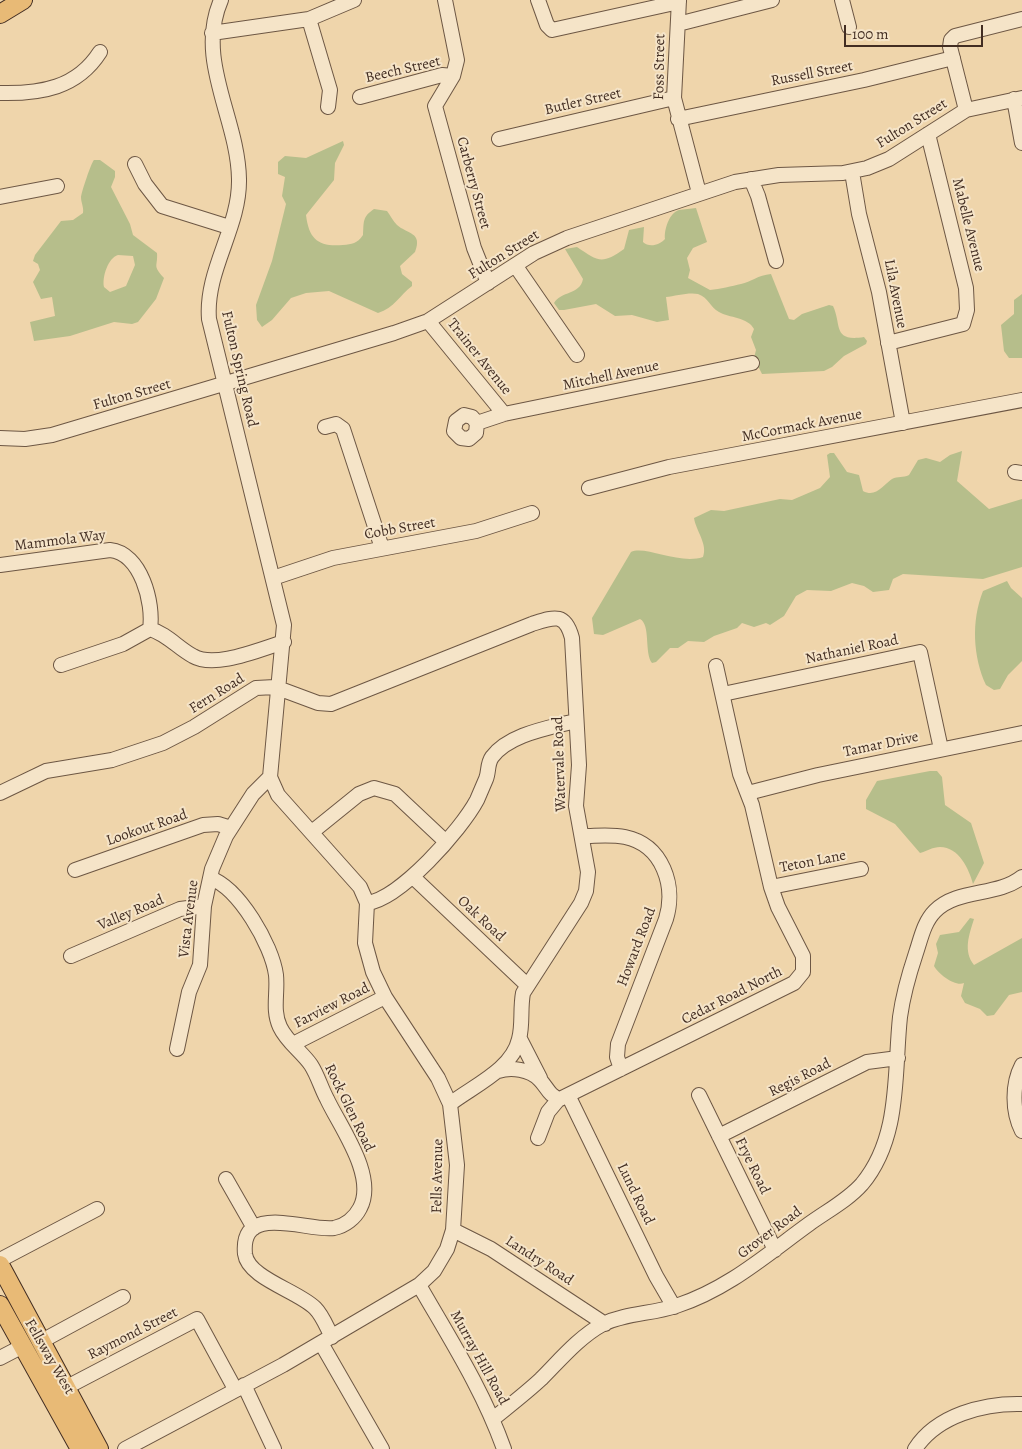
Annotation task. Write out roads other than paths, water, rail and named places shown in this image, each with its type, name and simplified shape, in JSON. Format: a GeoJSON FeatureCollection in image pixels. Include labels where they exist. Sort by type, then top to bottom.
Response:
{"type":"FeatureCollection","features":[{"type":"Feature","properties":{"kind":"main road"},"geometry":{"type":"LineString","coordinates":[[0,14],[23,0]]}},
{"type":"Feature","properties":{"kind":"main road","name":"Fellsway West"},"geometry":{"type":"LineString","coordinates":[[0,1265],[99,1449]]}},
{"type":"Feature","properties":{"kind":"main road","name":"Fellsway West"},"geometry":{"type":"LineString","coordinates":[[0,1305],[80,1449]]}},
{"type":"Feature","properties":{"kind":"street","name":"Fulton Spring Road"},"geometry":{"type":"LineString","coordinates":[[221,0],[214,16],[212,33],[216,74],[232,136],[239,177],[237,207],[229,226],[210,288],[208,309],[284,626],[279,689]]}},
{"type":"Feature","properties":{"kind":"street"},"geometry":{"type":"LineString","coordinates":[[212,33],[309,19],[354,0]]}},
{"type":"Feature","properties":{"kind":"street"},"geometry":{"type":"LineString","coordinates":[[435,106],[453,76],[457,60],[445,0]]}},
{"type":"Feature","properties":{"kind":"street"},"geometry":{"type":"LineString","coordinates":[[538,0],[550,29],[555,30],[679,1]]}},
{"type":"Feature","properties":{"kind":"street"},"geometry":{"type":"LineString","coordinates":[[678,24],[772,0]]}},
{"type":"Feature","properties":{"kind":"street"},"geometry":{"type":"LineString","coordinates":[[842,0],[849,26]]}},
{"type":"Feature","properties":{"kind":"street","name":"Foss Street"},"geometry":{"type":"LineString","coordinates":[[679,1],[674,98],[698,193]]}},
{"type":"Feature","properties":{"kind":"street"},"geometry":{"type":"LineString","coordinates":[[309,19],[330,90],[328,107]]}},
{"type":"Feature","properties":{"kind":"street"},"geometry":{"type":"LineString","coordinates":[[966,110],[949,45],[954,37],[1022,19]]}},
{"type":"Feature","properties":{"kind":"street"},"geometry":{"type":"LineString","coordinates":[[0,94],[54,88],[84,73],[100,52]]}},
{"type":"Feature","properties":{"kind":"street","name":"Russell Street"},"geometry":{"type":"LineString","coordinates":[[678,119],[864,80],[952,58]]}},
{"type":"Feature","properties":{"kind":"street","name":"Beech Street"},"geometry":{"type":"LineString","coordinates":[[360,97],[444,74],[453,76]]}},
{"type":"Feature","properties":{"kind":"street"},"geometry":{"type":"LineString","coordinates":[[426,79],[435,106]]}},
{"type":"Feature","properties":{"kind":"street","name":"Butler Street"},"geometry":{"type":"LineString","coordinates":[[499,139],[674,98]]}},
{"type":"Feature","properties":{"kind":"street"},"geometry":{"type":"LineString","coordinates":[[1018,99],[1022,144]]}},
{"type":"Feature","properties":{"kind":"street","name":"Fulton Street"},"geometry":{"type":"LineString","coordinates":[[1,434],[25,440],[47,436],[226,384],[428,321],[515,265],[561,241],[698,193],[750,179],[779,175],[852,172],[881,163],[966,110],[1018,99]]}},
{"type":"Feature","properties":{"kind":"street","name":"Carberry Street"},"geometry":{"type":"LineString","coordinates":[[435,106],[474,248],[488,283]]}},
{"type":"Feature","properties":{"kind":"street","name":"Mabelle Avenue"},"geometry":{"type":"LineString","coordinates":[[888,343],[963,324],[967,310],[966,288],[928,134]]}},
{"type":"Feature","properties":{"kind":"street"},"geometry":{"type":"LineString","coordinates":[[135,164],[145,184],[162,206],[229,226]]}},
{"type":"Feature","properties":{"kind":"street","name":"Lila Avenue"},"geometry":{"type":"LineString","coordinates":[[852,172],[859,214],[876,277],[903,423]]}},
{"type":"Feature","properties":{"kind":"street"},"geometry":{"type":"LineString","coordinates":[[750,179],[758,196],[776,261]]}},
{"type":"Feature","properties":{"kind":"street"},"geometry":{"type":"LineString","coordinates":[[0,197],[57,186]]}},
{"type":"Feature","properties":{"kind":"street"},"geometry":{"type":"LineString","coordinates":[[515,265],[577,355]]}},
{"type":"Feature","properties":{"kind":"street","name":"Trainer Avenue"},"geometry":{"type":"LineString","coordinates":[[428,321],[504,414]]}},
{"type":"Feature","properties":{"kind":"street","name":"Mitchell Avenue"},"geometry":{"type":"LineString","coordinates":[[477,423],[504,414],[752,363]]}},
{"type":"Feature","properties":{"kind":"street","name":"McCormack Avenue"},"geometry":{"type":"LineString","coordinates":[[589,488],[669,468],[1022,400]]}},
{"type":"Feature","properties":{"kind":"street"},"geometry":{"type":"LineString","coordinates":[[325,427],[336,424],[343,429],[356,476],[382,548]]}},
{"type":"Feature","properties":{"kind":"street","name":"Cobb Street"},"geometry":{"type":"LineString","coordinates":[[273,578],[330,559],[476,531],[532,513]]}},
{"type":"Feature","properties":{"kind":"street","name":"Mammola Way"},"geometry":{"type":"LineString","coordinates":[[0,565],[102,551],[121,553],[132,560],[139,569],[151,613],[150,629]]}},
{"type":"Feature","properties":{"kind":"street","name":"Fern Road"},"geometry":{"type":"LineString","coordinates":[[0,793],[46,771],[112,760],[163,743],[194,727],[247,692],[265,686],[318,703],[335,703],[532,624],[556,618],[564,621]]}},
{"type":"Feature","properties":{"kind":"street","name":"Watervale Road"},"geometry":{"type":"LineString","coordinates":[[540,1080],[520,1039],[520,1009],[527,985],[584,898],[588,872],[583,836],[576,806],[580,765],[575,721],[572,638],[564,621]]}},
{"type":"Feature","properties":{"kind":"street"},"geometry":{"type":"LineString","coordinates":[[61,665],[123,644],[150,629],[161,633],[194,658],[206,661],[220,660],[284,642]]}},
{"type":"Feature","properties":{"kind":"street","name":"Nathaniel Road"},"geometry":{"type":"LineString","coordinates":[[723,694],[920,652],[941,749]]}},
{"type":"Feature","properties":{"kind":"street","name":"Cedar Road North"},"geometry":{"type":"LineString","coordinates":[[538,1138],[551,1108],[564,1098],[743,1010],[799,978],[804,970],[804,960],[778,907],[771,887],[748,793],[740,774],[716,666]]}},
{"type":"Feature","properties":{"kind":"street"},"geometry":{"type":"LineString","coordinates":[[279,689],[270,777],[278,795],[354,878],[367,903],[386,897],[413,877],[445,841],[476,802],[487,777],[490,760],[494,754],[530,733],[575,721]]}},
{"type":"Feature","properties":{"kind":"street","name":"Tamar Drive"},"geometry":{"type":"LineString","coordinates":[[748,793],[762,788],[1022,733]]}},
{"type":"Feature","properties":{"kind":"street","name":"Vista Avenue"},"geometry":{"type":"LineString","coordinates":[[177,1049],[189,992],[200,965],[204,906],[210,878],[220,848],[253,794],[270,777]]}},
{"type":"Feature","properties":{"kind":"street"},"geometry":{"type":"LineString","coordinates":[[312,832],[359,794],[374,788],[394,794],[445,841]]}},
{"type":"Feature","properties":{"kind":"street","name":"Lookout Road"},"geometry":{"type":"LineString","coordinates":[[75,870],[203,825],[218,824],[231,828]]}},
{"type":"Feature","properties":{"kind":"street","name":"Howard Road"},"geometry":{"type":"LineString","coordinates":[[583,836],[620,836],[638,842],[651,850],[662,865],[670,890],[666,919],[618,1044],[617,1058],[621,1069]]}},
{"type":"Feature","properties":{"kind":"street","name":"Teton Lane"},"geometry":{"type":"LineString","coordinates":[[771,887],[861,869]]}},
{"type":"Feature","properties":{"kind":"street","name":"Grover Road"},"geometry":{"type":"LineString","coordinates":[[494,1419],[590,1332],[604,1324],[635,1314],[674,1307],[721,1287],[857,1190],[870,1172],[884,1144],[894,1108],[903,1001],[915,955],[927,922],[940,907],[953,899],[1008,885],[1022,876]]}},
{"type":"Feature","properties":{"kind":"street","name":"Oak Road"},"geometry":{"type":"LineString","coordinates":[[413,877],[527,985]]}},
{"type":"Feature","properties":{"kind":"street","name":"Rock Glen Road"},"geometry":{"type":"LineString","coordinates":[[210,878],[226,887],[240,902],[271,955],[276,978],[276,1015],[283,1032],[314,1069],[352,1145],[362,1176],[363,1200],[355,1216],[344,1224],[335,1228],[275,1222],[264,1223],[254,1228]]}},
{"type":"Feature","properties":{"kind":"street","name":"Fells Avenue"},"geometry":{"type":"LineString","coordinates":[[125,1449],[326,1340],[420,1285],[439,1264],[453,1230],[457,1155],[450,1104],[426,1057],[385,997],[373,972],[365,943],[367,903]]}},
{"type":"Feature","properties":{"kind":"street","name":"Valley Road"},"geometry":{"type":"LineString","coordinates":[[71,956],[180,909],[204,906]]}},
{"type":"Feature","properties":{"kind":"street","name":"Farview Road"},"geometry":{"type":"LineString","coordinates":[[293,1044],[385,997]]}},
{"type":"Feature","properties":{"kind":"street"},"geometry":{"type":"LineString","coordinates":[[450,1104],[498,1071],[506,1063],[520,1039]]}},
{"type":"Feature","properties":{"kind":"street","name":"Regis Road"},"geometry":{"type":"LineString","coordinates":[[719,1136],[867,1062],[898,1058]]}},
{"type":"Feature","properties":{"kind":"street"},"geometry":{"type":"LineString","coordinates":[[1022,1065],[1016,1079],[1015,1095],[1018,1119],[1022,1130]]}},
{"type":"Feature","properties":{"kind":"street","name":"Lund Road"},"geometry":{"type":"LineString","coordinates":[[498,1071],[521,1070],[540,1080],[549,1092],[564,1098],[674,1307]]}},
{"type":"Feature","properties":{"kind":"street","name":"Frye Road"},"geometry":{"type":"LineString","coordinates":[[699,1095],[775,1250]]}},
{"type":"Feature","properties":{"kind":"street"},"geometry":{"type":"LineString","coordinates":[[226,1179],[254,1228],[247,1239],[246,1249],[250,1265],[260,1274],[295,1293],[315,1307],[326,1340],[382,1449]]}},
{"type":"Feature","properties":{"kind":"street"},"geometry":{"type":"LineString","coordinates":[[0,1260],[97,1209]]}},
{"type":"Feature","properties":{"kind":"street","name":"Landry Road"},"geometry":{"type":"LineString","coordinates":[[453,1230],[491,1249],[604,1324]]}},
{"type":"Feature","properties":{"kind":"street","name":"Murray Hill Road"},"geometry":{"type":"LineString","coordinates":[[420,1285],[473,1377],[494,1419],[504,1449]]}},
{"type":"Feature","properties":{"kind":"street"},"geometry":{"type":"LineString","coordinates":[[40,1342],[123,1297]]}},
{"type":"Feature","properties":{"kind":"street","name":"Raymond Street"},"geometry":{"type":"LineString","coordinates":[[67,1387],[197,1319],[239,1387]]}},
{"type":"Feature","properties":{"kind":"street"},"geometry":{"type":"LineString","coordinates":[[0,1358],[23,1346]]}},
{"type":"Feature","properties":{"kind":"street"},"geometry":{"type":"LineString","coordinates":[[239,1387],[274,1449]]}},
{"type":"Feature","properties":{"kind":"street"},"geometry":{"type":"LineString","coordinates":[[915,1449],[931,1431],[950,1419],[975,1409],[1022,1404]]}}]}
